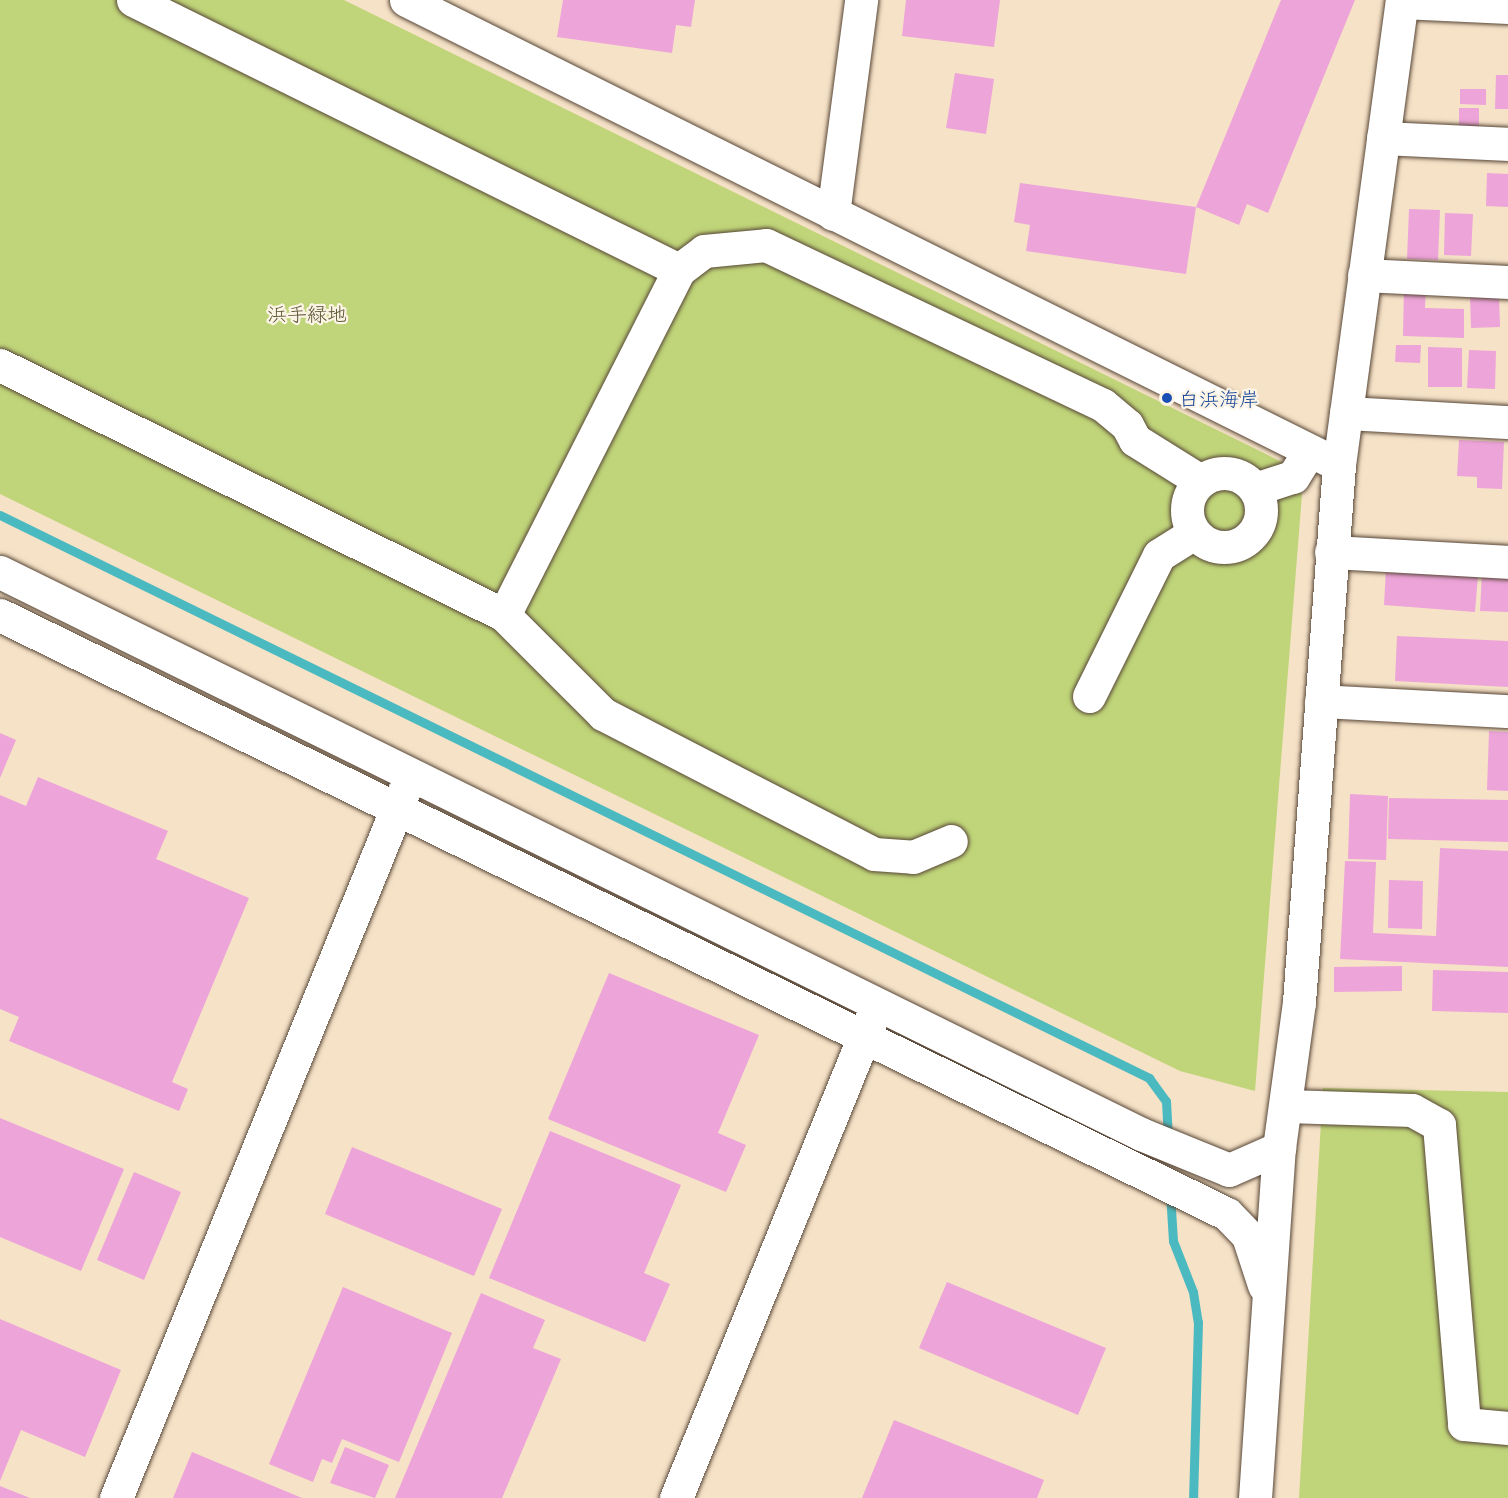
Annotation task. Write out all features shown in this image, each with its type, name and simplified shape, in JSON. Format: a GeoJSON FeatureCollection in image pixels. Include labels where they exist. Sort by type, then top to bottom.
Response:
{"type":"FeatureCollection","features":[{"type":"Feature","properties":{"kind":"street"},"geometry":{"type":"LineString","coordinates":[[133,0],[679,270]]}},
{"type":"Feature","properties":{"kind":"street"},"geometry":{"type":"LineString","coordinates":[[406,0],[1308,453],[1339,465]]}},
{"type":"Feature","properties":{"kind":"street"},"geometry":{"type":"LineString","coordinates":[[833,214],[861,0]]}},
{"type":"Feature","properties":{"kind":"street"},"geometry":{"type":"LineString","coordinates":[[1255,1498],[1279,1148],[1299,1002],[1339,465],[1402,1],[1508,7]]}},
{"type":"Feature","properties":{"kind":"street"},"geometry":{"type":"LineString","coordinates":[[1383,138],[1508,144]]}},
{"type":"Feature","properties":{"kind":"street"},"geometry":{"type":"LineString","coordinates":[[504,615],[679,270],[704,251],[766,245],[1103,405],[1127,425],[1135,440],[1199,480]]}},
{"type":"Feature","properties":{"kind":"street"},"geometry":{"type":"LineString","coordinates":[[1364,275],[1508,282]]}},
{"type":"Feature","properties":{"kind":"street"},"geometry":{"type":"LineString","coordinates":[[0,365],[504,615],[603,714],[672,753],[874,854],[913,857],[951,841]]}},
{"type":"Feature","properties":{"kind":"street"},"geometry":{"type":"LineString","coordinates":[[1346,413],[1508,422]]}},
{"type":"Feature","properties":{"kind":"street"},"geometry":{"type":"LineString","coordinates":[[1255,489],[1293,477],[1308,453]]}},
{"type":"Feature","properties":{"kind":"street"},"geometry":{"type":"LineString","coordinates":[[1219,472],[1239,476],[1255,489],[1262,512],[1254,534],[1235,547],[1212,547],[1192,534],[1185,506],[1199,480],[1219,472]]}},
{"type":"Feature","properties":{"kind":"street"},"geometry":{"type":"LineString","coordinates":[[1089,696],[1160,555],[1192,534]]}},
{"type":"Feature","properties":{"kind":"street"},"geometry":{"type":"LineString","coordinates":[[1331,552],[1508,562]]}},
{"type":"Feature","properties":{"kind":"street"},"geometry":{"type":"LineString","coordinates":[[0,572],[1141,1134],[1229,1170],[1279,1148]]}},
{"type":"Feature","properties":{"kind":"street"},"geometry":{"type":"LineString","coordinates":[[0,615],[395,812],[862,1040],[1139,1175],[1227,1214],[1248,1236],[1270,1301]]}},
{"type":"Feature","properties":{"kind":"street"},"geometry":{"type":"LineString","coordinates":[[1321,701],[1508,711]]}},
{"type":"Feature","properties":{"kind":"street"},"geometry":{"type":"LineString","coordinates":[[116,1498],[410,774]]}},
{"type":"Feature","properties":{"kind":"street"},"geometry":{"type":"LineString","coordinates":[[676,1498],[877,1004]]}},
{"type":"Feature","properties":{"kind":"street"},"geometry":{"type":"LineString","coordinates":[[1286,1106],[1412,1110],[1439,1125],[1464,1424],[1508,1428]]}},
{"type":"Feature","properties":{"kind":"street"},"geometry":{"type":"LineString","coordinates":[[1227,1214],[1275,1201]]}},
{"type":"Feature","properties":{"kind":"green space","name":"浜手緑地"},"geometry":{"type":"Polygon","coordinates":[[[0,0],[344,0],[1288,465],[1302,494],[1255,1091],[1180,1071],[0,494],[0,0]]]}},
{"type":"Feature","properties":{"kind":"green space"},"geometry":{"type":"Polygon","coordinates":[[[1323,1088],[1508,1092],[1508,1498],[1299,1498],[1323,1088]]]}},
{"type":"Feature","properties":{"kind":"building"},"geometry":{"type":"Polygon","coordinates":[[[563,0],[695,0],[691,27],[676,25],[672,53],[557,37],[563,0]]]}},
{"type":"Feature","properties":{"kind":"building"},"geometry":{"type":"Polygon","coordinates":[[[906,0],[1000,0],[994,47],[902,36],[906,0]]]}},
{"type":"Feature","properties":{"kind":"building"},"geometry":{"type":"Polygon","coordinates":[[[1281,0],[1355,0],[1268,213],[1247,204],[1239,225],[1196,207],[1281,0]]]}},
{"type":"Feature","properties":{"kind":"building"},"geometry":{"type":"Polygon","coordinates":[[[955,73],[994,79],[986,134],[946,128],[955,73]]]}},
{"type":"Feature","properties":{"kind":"building"},"geometry":{"type":"Polygon","coordinates":[[[1496,75],[1508,75],[1508,109],[1495,109],[1496,75]]]}},
{"type":"Feature","properties":{"kind":"building"},"geometry":{"type":"Polygon","coordinates":[[[1460,89],[1486,89],[1486,105],[1460,104],[1460,89]]]}},
{"type":"Feature","properties":{"kind":"building"},"geometry":{"type":"Polygon","coordinates":[[[1459,108],[1479,108],[1479,130],[1459,130],[1459,108]]]}},
{"type":"Feature","properties":{"kind":"building"},"geometry":{"type":"Polygon","coordinates":[[[1487,173],[1508,174],[1508,207],[1486,206],[1487,173]]]}},
{"type":"Feature","properties":{"kind":"building"},"geometry":{"type":"Polygon","coordinates":[[[1020,183],[1196,207],[1186,274],[1026,251],[1030,225],[1014,222],[1020,183]]]}},
{"type":"Feature","properties":{"kind":"building"},"geometry":{"type":"Polygon","coordinates":[[[1409,209],[1440,210],[1438,260],[1407,259],[1409,209]]]}},
{"type":"Feature","properties":{"kind":"building"},"geometry":{"type":"Polygon","coordinates":[[[1445,213],[1473,214],[1471,256],[1444,255],[1445,213]]]}},
{"type":"Feature","properties":{"kind":"building"},"geometry":{"type":"Polygon","coordinates":[[[1404,286],[1426,286],[1425,308],[1464,309],[1464,338],[1403,336],[1404,286]]]}},
{"type":"Feature","properties":{"kind":"building"},"geometry":{"type":"Polygon","coordinates":[[[1470,295],[1499,295],[1500,327],[1471,328],[1470,295]]]}},
{"type":"Feature","properties":{"kind":"building"},"geometry":{"type":"Polygon","coordinates":[[[1396,345],[1421,345],[1420,363],[1395,362],[1396,345]]]}},
{"type":"Feature","properties":{"kind":"building"},"geometry":{"type":"Polygon","coordinates":[[[1428,347],[1462,348],[1462,387],[1428,387],[1428,347]]]}},
{"type":"Feature","properties":{"kind":"building"},"geometry":{"type":"Polygon","coordinates":[[[1469,350],[1496,351],[1495,389],[1467,388],[1469,350]]]}},
{"type":"Feature","properties":{"kind":"building"},"geometry":{"type":"Polygon","coordinates":[[[1459,440],[1504,442],[1502,489],[1477,488],[1477,477],[1457,476],[1459,440]]]}},
{"type":"Feature","properties":{"kind":"building"},"geometry":{"type":"Polygon","coordinates":[[[1386,568],[1478,575],[1475,612],[1384,605],[1386,568]]]}},
{"type":"Feature","properties":{"kind":"building"},"geometry":{"type":"Polygon","coordinates":[[[1482,573],[1508,573],[1508,612],[1480,611],[1482,573]]]}},
{"type":"Feature","properties":{"kind":"building"},"geometry":{"type":"Polygon","coordinates":[[[1397,636],[1508,641],[1508,687],[1395,681],[1397,636]]]}},
{"type":"Feature","properties":{"kind":"building"},"geometry":{"type":"Polygon","coordinates":[[[1489,731],[1508,732],[1508,791],[1487,790],[1489,731]]]}},
{"type":"Feature","properties":{"kind":"building"},"geometry":{"type":"Polygon","coordinates":[[[0,733],[16,740],[0,778],[0,733]]]}},
{"type":"Feature","properties":{"kind":"building"},"geometry":{"type":"Polygon","coordinates":[[[38,777],[168,831],[156,859],[249,898],[172,1082],[188,1089],[179,1111],[9,1041],[19,1017],[0,1009],[0,795],[26,806],[38,777]]]}},
{"type":"Feature","properties":{"kind":"building"},"geometry":{"type":"Polygon","coordinates":[[[1350,794],[1388,796],[1386,860],[1348,859],[1350,794]]]}},
{"type":"Feature","properties":{"kind":"building"},"geometry":{"type":"Polygon","coordinates":[[[1389,798],[1508,800],[1508,842],[1388,839],[1389,798]]]}},
{"type":"Feature","properties":{"kind":"building"},"geometry":{"type":"Polygon","coordinates":[[[1440,848],[1508,851],[1508,967],[1340,959],[1345,861],[1376,862],[1373,933],[1436,936],[1440,848]]]}},
{"type":"Feature","properties":{"kind":"building"},"geometry":{"type":"Polygon","coordinates":[[[1389,880],[1423,881],[1422,929],[1388,928],[1389,880]]]}},
{"type":"Feature","properties":{"kind":"building"},"geometry":{"type":"Polygon","coordinates":[[[1402,966],[1402,991],[1334,992],[1334,967],[1402,966]]]}},
{"type":"Feature","properties":{"kind":"building"},"geometry":{"type":"Polygon","coordinates":[[[1433,970],[1508,972],[1508,1013],[1432,1011],[1433,970]]]}},
{"type":"Feature","properties":{"kind":"building"},"geometry":{"type":"Polygon","coordinates":[[[609,973],[759,1035],[718,1133],[746,1145],[726,1192],[548,1119],[609,973]]]}},
{"type":"Feature","properties":{"kind":"building"},"geometry":{"type":"Polygon","coordinates":[[[0,1118],[124,1169],[81,1271],[0,1237],[0,1118]]]}},
{"type":"Feature","properties":{"kind":"building"},"geometry":{"type":"Polygon","coordinates":[[[550,1131],[681,1185],[644,1273],[670,1284],[645,1342],[489,1278],[550,1131]]]}},
{"type":"Feature","properties":{"kind":"building"},"geometry":{"type":"Polygon","coordinates":[[[352,1147],[502,1209],[474,1276],[325,1214],[352,1147]]]}},
{"type":"Feature","properties":{"kind":"building"},"geometry":{"type":"Polygon","coordinates":[[[134,1172],[181,1192],[144,1280],[97,1260],[134,1172]]]}},
{"type":"Feature","properties":{"kind":"building"},"geometry":{"type":"Polygon","coordinates":[[[947,1282],[1106,1348],[1078,1415],[919,1348],[947,1282]]]}},
{"type":"Feature","properties":{"kind":"building"},"geometry":{"type":"Polygon","coordinates":[[[343,1287],[452,1333],[399,1462],[342,1439],[332,1463],[322,1459],[313,1482],[269,1464],[343,1287]]]}},
{"type":"Feature","properties":{"kind":"building"},"geometry":{"type":"Polygon","coordinates":[[[481,1293],[545,1320],[533,1348],[561,1359],[502,1498],[395,1498],[481,1293]]]}},
{"type":"Feature","properties":{"kind":"building"},"geometry":{"type":"Polygon","coordinates":[[[0,1319],[121,1370],[85,1457],[21,1430],[0,1481],[0,1319]]]}},
{"type":"Feature","properties":{"kind":"building"},"geometry":{"type":"Polygon","coordinates":[[[894,1420],[1044,1480],[1037,1498],[862,1498],[894,1420]]]}},
{"type":"Feature","properties":{"kind":"building"},"geometry":{"type":"Polygon","coordinates":[[[345,1447],[389,1465],[375,1498],[330,1483],[345,1447]]]}},
{"type":"Feature","properties":{"kind":"building"},"geometry":{"type":"Polygon","coordinates":[[[192,1452],[302,1498],[173,1498],[192,1452]]]}},
{"type":"Feature","properties":{"kind":"building"},"geometry":{"type":"Polygon","coordinates":[[[0,1486],[30,1498],[0,1498],[0,1486]]]}},
{"type":"Feature","properties":{"kind":"waterway"},"geometry":{"type":"LineString","coordinates":[[0,515],[1149,1078],[1166,1101],[1168,1137]]}},
{"type":"Feature","properties":{"kind":"waterway"},"geometry":{"type":"LineString","coordinates":[[1170,1193],[1173,1241],[1193,1292],[1198,1322],[1193,1498]]}},
{"type":"Feature","properties":{"kind":"place","name":"白浜海岸"},"geometry":{"type":"Point","coordinates":[1167,398]}}]}
